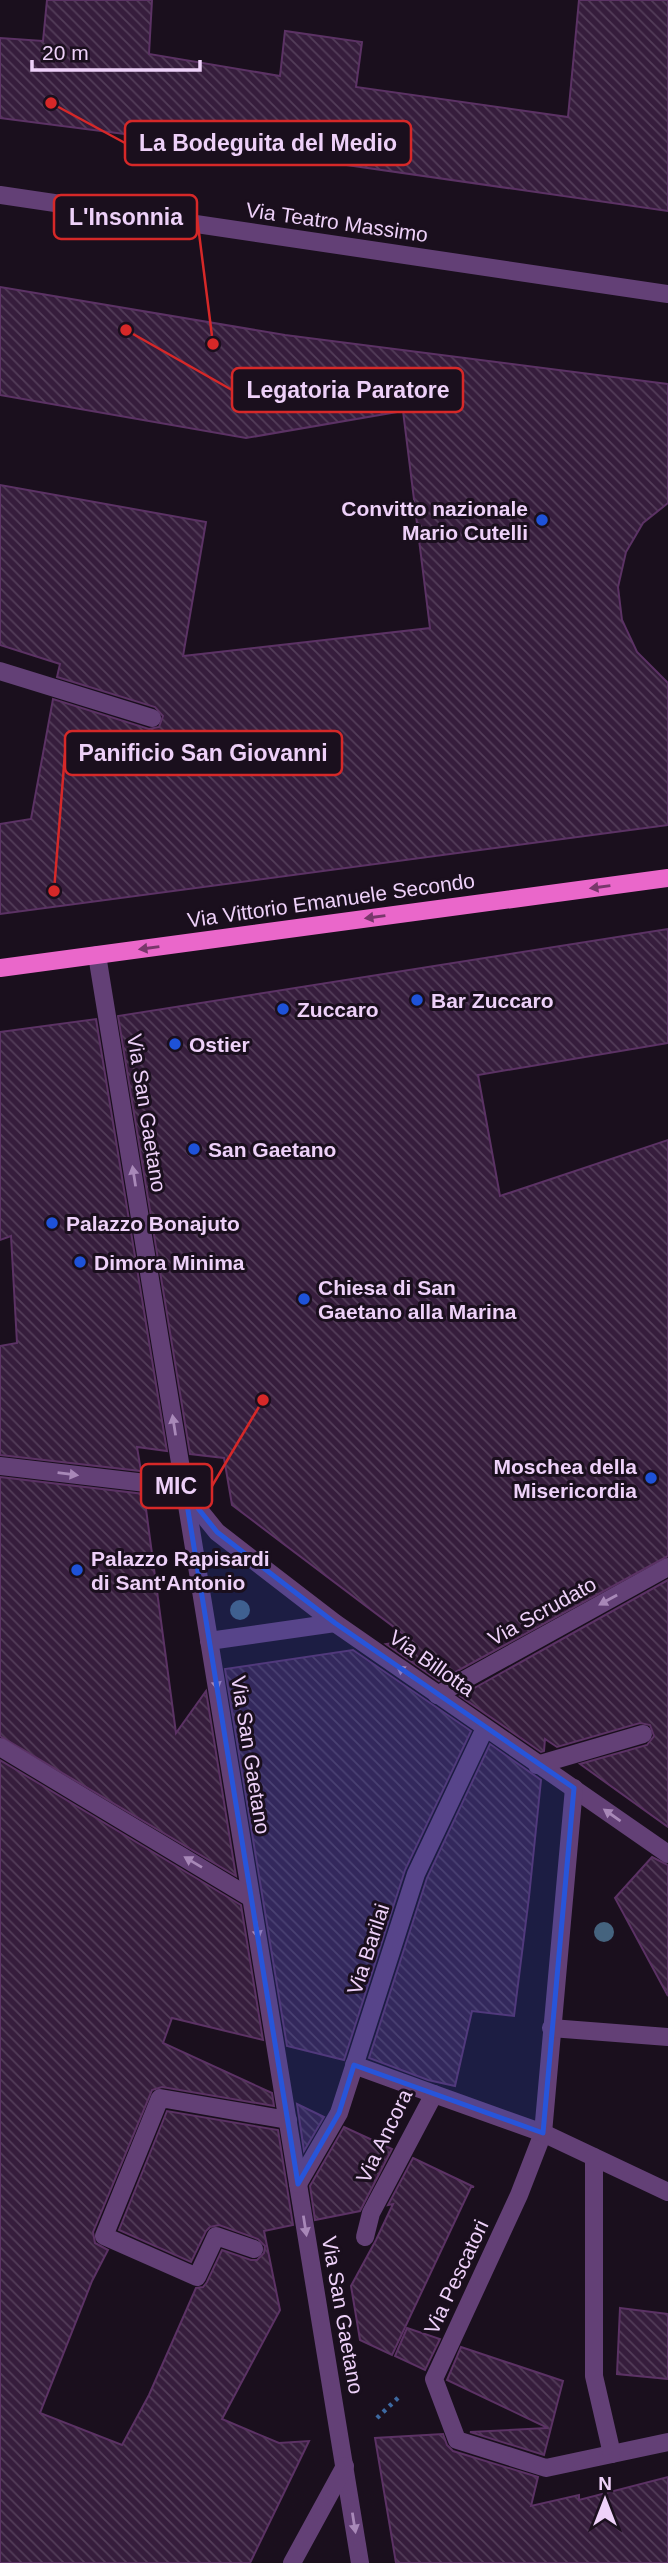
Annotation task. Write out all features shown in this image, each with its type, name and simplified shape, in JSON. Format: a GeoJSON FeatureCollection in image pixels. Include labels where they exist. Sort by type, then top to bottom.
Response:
{"type":"FeatureCollection","features":[{"type":"Feature","properties":{"kind":"main road","name":"Via Vittorio Emanuele Secondo"},"geometry":{"type":"LineString","coordinates":[[0,968],[668,878]]}},
{"type":"Feature","properties":{"kind":"street","name":"Via Teatro Massimo"},"geometry":{"type":"LineString","coordinates":[[0,195],[668,294]]}},
{"type":"Feature","properties":{"kind":"street"},"geometry":{"type":"LineString","coordinates":[[0,671],[152,718]]}},
{"type":"Feature","properties":{"kind":"street","name":"Via San Gaetano"},"geometry":{"type":"LineString","coordinates":[[97,955],[360,2563]]}},
{"type":"Feature","properties":{"kind":"street"},"geometry":{"type":"LineString","coordinates":[[0,1466],[146,1483],[185,1492]]}},
{"type":"Feature","properties":{"kind":"street","name":"Via Billotta"},"geometry":{"type":"LineString","coordinates":[[185,1492],[217,1532],[335,1623],[668,1854]]}},
{"type":"Feature","properties":{"kind":"street","name":"Via Scrudato"},"geometry":{"type":"LineString","coordinates":[[437,1695],[668,1567]]}},
{"type":"Feature","properties":{"kind":"street"},"geometry":{"type":"LineString","coordinates":[[209,1641],[335,1623]]}},
{"type":"Feature","properties":{"kind":"street","name":"Via Barilai"},"geometry":{"type":"LineString","coordinates":[[298,2184],[339,2113],[416,1874],[485,1728]]}},
{"type":"Feature","properties":{"kind":"street"},"geometry":{"type":"LineString","coordinates":[[537,1765],[643,1734]]}},
{"type":"Feature","properties":{"kind":"street"},"geometry":{"type":"LineString","coordinates":[[0,1747],[251,1898]]}},
{"type":"Feature","properties":{"kind":"street","name":"Via Pescatori"},"geometry":{"type":"LineString","coordinates":[[434,2379],[519,2195],[542,2133],[574,1788]]}},
{"type":"Feature","properties":{"kind":"street"},"geometry":{"type":"LineString","coordinates":[[551,2028],[668,2037]]}},
{"type":"Feature","properties":{"kind":"street","name":"Via Ancora"},"geometry":{"type":"LineString","coordinates":[[354,2065],[434,2094],[371,2213],[365,2237]]}},
{"type":"Feature","properties":{"kind":"street"},"geometry":{"type":"LineString","coordinates":[[434,2094],[542,2133],[668,2192]]}},
{"type":"Feature","properties":{"kind":"street"},"geometry":{"type":"LineString","coordinates":[[254,2249],[216,2236],[197,2277],[104,2236],[160,2098],[288,2120]]}},
{"type":"Feature","properties":{"kind":"street"},"geometry":{"type":"LineString","coordinates":[[594,2157],[594,2376],[612,2454]]}},
{"type":"Feature","properties":{"kind":"street"},"geometry":{"type":"LineString","coordinates":[[434,2379],[457,2440],[546,2468],[668,2442]]}},
{"type":"Feature","properties":{"kind":"street"},"geometry":{"type":"LineString","coordinates":[[292,2563],[344,2458]]}},
{"type":"Feature","properties":{"kind":"path"},"geometry":{"type":"LineString","coordinates":[[344,2458],[411,2386],[434,2379]]}},
{"type":"Feature","properties":{"kind":"highlighted area"},"geometry":{"type":"Polygon","coordinates":[[[185,1492],[217,1532],[335,1623],[574,1788],[543,2133],[354,2065],[339,2113],[298,2184],[185,1492]]]}},
{"type":"Feature","properties":{"kind":"building"},"geometry":{"type":"Polygon","coordinates":[[[47,0],[152,0],[149,54],[280,76],[285,31],[362,42],[356,87],[568,117],[579,0],[668,0],[668,211],[0,118],[0,38],[43,41],[47,0]]]}},
{"type":"Feature","properties":{"kind":"building"},"geometry":{"type":"Polygon","coordinates":[[[0,287],[285,335],[668,384],[668,503],[643,523],[626,552],[618,587],[622,620],[637,652],[668,683],[668,825],[0,914],[0,824],[31,819],[53,699],[149,729],[159,727],[163,716],[155,707],[57,677],[60,664],[0,645],[0,485],[206,522],[183,656],[430,628],[403,411],[246,438],[0,395],[0,287]]]}},
{"type":"Feature","properties":{"kind":"building"},"geometry":{"type":"Polygon","coordinates":[[[668,929],[668,1043],[478,1075],[500,1196],[668,1140],[668,1556],[439,1681],[386,1644],[411,1640],[232,1505],[224,1458],[190,1454],[118,1016],[668,929]]]}},
{"type":"Feature","properties":{"kind":"building","name":"Palazzo Bonajuto"},"geometry":{"type":"Polygon","coordinates":[[[96,1019],[167,1451],[137,1447],[141,1471],[0,1455],[0,1346],[17,1343],[11,1236],[0,1240],[0,1032],[96,1019]]]}},
{"type":"Feature","properties":{"kind":"building"},"geometry":{"type":"Polygon","coordinates":[[[0,1477],[144,1494],[176,1733],[206,1691],[236,1876],[0,1736],[0,1477]]]}},
{"type":"Feature","properties":{"kind":"building"},"geometry":{"type":"Polygon","coordinates":[[[668,1580],[668,1827],[580,1764],[647,1745],[654,1736],[650,1725],[640,1723],[557,1747],[545,1739],[544,1751],[541,1752],[460,1696],[668,1580]]]}},
{"type":"Feature","properties":{"kind":"building"},"geometry":{"type":"Polygon","coordinates":[[[353,1650],[471,1731],[405,1870],[344,2060],[287,2046],[225,1669],[353,1650]]]}},
{"type":"Feature","properties":{"kind":"building"},"geometry":{"type":"Polygon","coordinates":[[[490,1744],[541,1780],[514,2016],[472,2011],[455,2086],[428,2080],[369,2058],[427,1878],[490,1744]]]}},
{"type":"Feature","properties":{"kind":"building"},"geometry":{"type":"Polygon","coordinates":[[[0,1760],[241,1905],[263,2040],[172,2018],[163,2043],[272,2093],[274,2106],[162,2087],[152,2090],[93,2232],[95,2243],[108,2250],[92,2281],[40,2413],[122,2445],[149,2395],[196,2288],[203,2287],[207,2282],[222,2250],[251,2260],[257,2260],[264,2253],[265,2246],[258,2239],[219,2225],[206,2231],[191,2262],[119,2230],[167,2111],[278,2130],[293,2225],[264,2231],[280,2310],[222,2419],[279,2443],[309,2441],[250,2563],[0,2563],[0,1760]]]}},
{"type":"Feature","properties":{"kind":"building"},"geometry":{"type":"Polygon","coordinates":[[[652,1857],[668,1865],[668,1996],[615,1898],[652,1857]]]}},
{"type":"Feature","properties":{"kind":"building"},"geometry":{"type":"Polygon","coordinates":[[[297,2104],[324,2117],[304,2151],[299,2117],[297,2104]]]}},
{"type":"Feature","properties":{"kind":"building"},"geometry":{"type":"Polygon","coordinates":[[[344,2127],[392,2149],[360,2211],[315,2220],[310,2186],[344,2127]]]}},
{"type":"Feature","properties":{"kind":"building"},"geometry":{"type":"Polygon","coordinates":[[[413,2158],[474,2187],[471,2187],[392,2355],[360,2340],[351,2286],[376,2240],[393,2204],[388,2205],[413,2158]]]}},
{"type":"Feature","properties":{"kind":"building"},"geometry":{"type":"Polygon","coordinates":[[[620,2308],[668,2314],[668,2379],[617,2374],[620,2308]]]}},
{"type":"Feature","properties":{"kind":"building"},"geometry":{"type":"Polygon","coordinates":[[[407,2328],[440,2339],[425,2370],[395,2356],[407,2328]]]}},
{"type":"Feature","properties":{"kind":"building"},"geometry":{"type":"Polygon","coordinates":[[[461,2347],[563,2381],[544,2455],[470,2432],[548,2428],[447,2380],[461,2347]]]}},
{"type":"Feature","properties":{"kind":"building"},"geometry":{"type":"Polygon","coordinates":[[[443,2434],[447,2445],[453,2451],[538,2477],[531,2506],[579,2495],[579,2500],[668,2477],[668,2563],[396,2563],[375,2438],[443,2434]]]}},
{"type":"Feature","properties":{"kind":"place","name":"La Bodeguita del Medio"},"geometry":{"type":"Point","coordinates":[51,103]}},
{"type":"Feature","properties":{"kind":"place","name":"Legatoria Paratore"},"geometry":{"type":"Point","coordinates":[126,330]}},
{"type":"Feature","properties":{"kind":"place","name":"L'Insonnia"},"geometry":{"type":"Point","coordinates":[213,344]}},
{"type":"Feature","properties":{"kind":"place","name":"Convitto nazionale Mario Cutelli"},"geometry":{"type":"Point","coordinates":[542,520]}},
{"type":"Feature","properties":{"kind":"place","name":"Panificio San Giovanni"},"geometry":{"type":"Point","coordinates":[54,891]}},
{"type":"Feature","properties":{"kind":"place","name":"Bar Zuccaro"},"geometry":{"type":"Point","coordinates":[417,1000]}},
{"type":"Feature","properties":{"kind":"place","name":"Zuccaro"},"geometry":{"type":"Point","coordinates":[283,1009]}},
{"type":"Feature","properties":{"kind":"place","name":"Ostier"},"geometry":{"type":"Point","coordinates":[175,1044]}},
{"type":"Feature","properties":{"kind":"place","name":"San Gaetano"},"geometry":{"type":"Point","coordinates":[194,1149]}},
{"type":"Feature","properties":{"kind":"place","name":"Palazzo Bonajuto"},"geometry":{"type":"Point","coordinates":[52,1223]}},
{"type":"Feature","properties":{"kind":"place","name":"Dimora Minima"},"geometry":{"type":"Point","coordinates":[80,1262]}},
{"type":"Feature","properties":{"kind":"place","name":"Chiesa di San Gaetano alla Marina"},"geometry":{"type":"Point","coordinates":[304,1299]}},
{"type":"Feature","properties":{"kind":"place","name":"MIC"},"geometry":{"type":"Point","coordinates":[263,1400]}},
{"type":"Feature","properties":{"kind":"place","name":"Moschea della Misericordia"},"geometry":{"type":"Point","coordinates":[651,1478]}},
{"type":"Feature","properties":{"kind":"place","name":"Palazzo Rapisardi di Sant'Antonio"},"geometry":{"type":"Point","coordinates":[77,1570]}}]}
